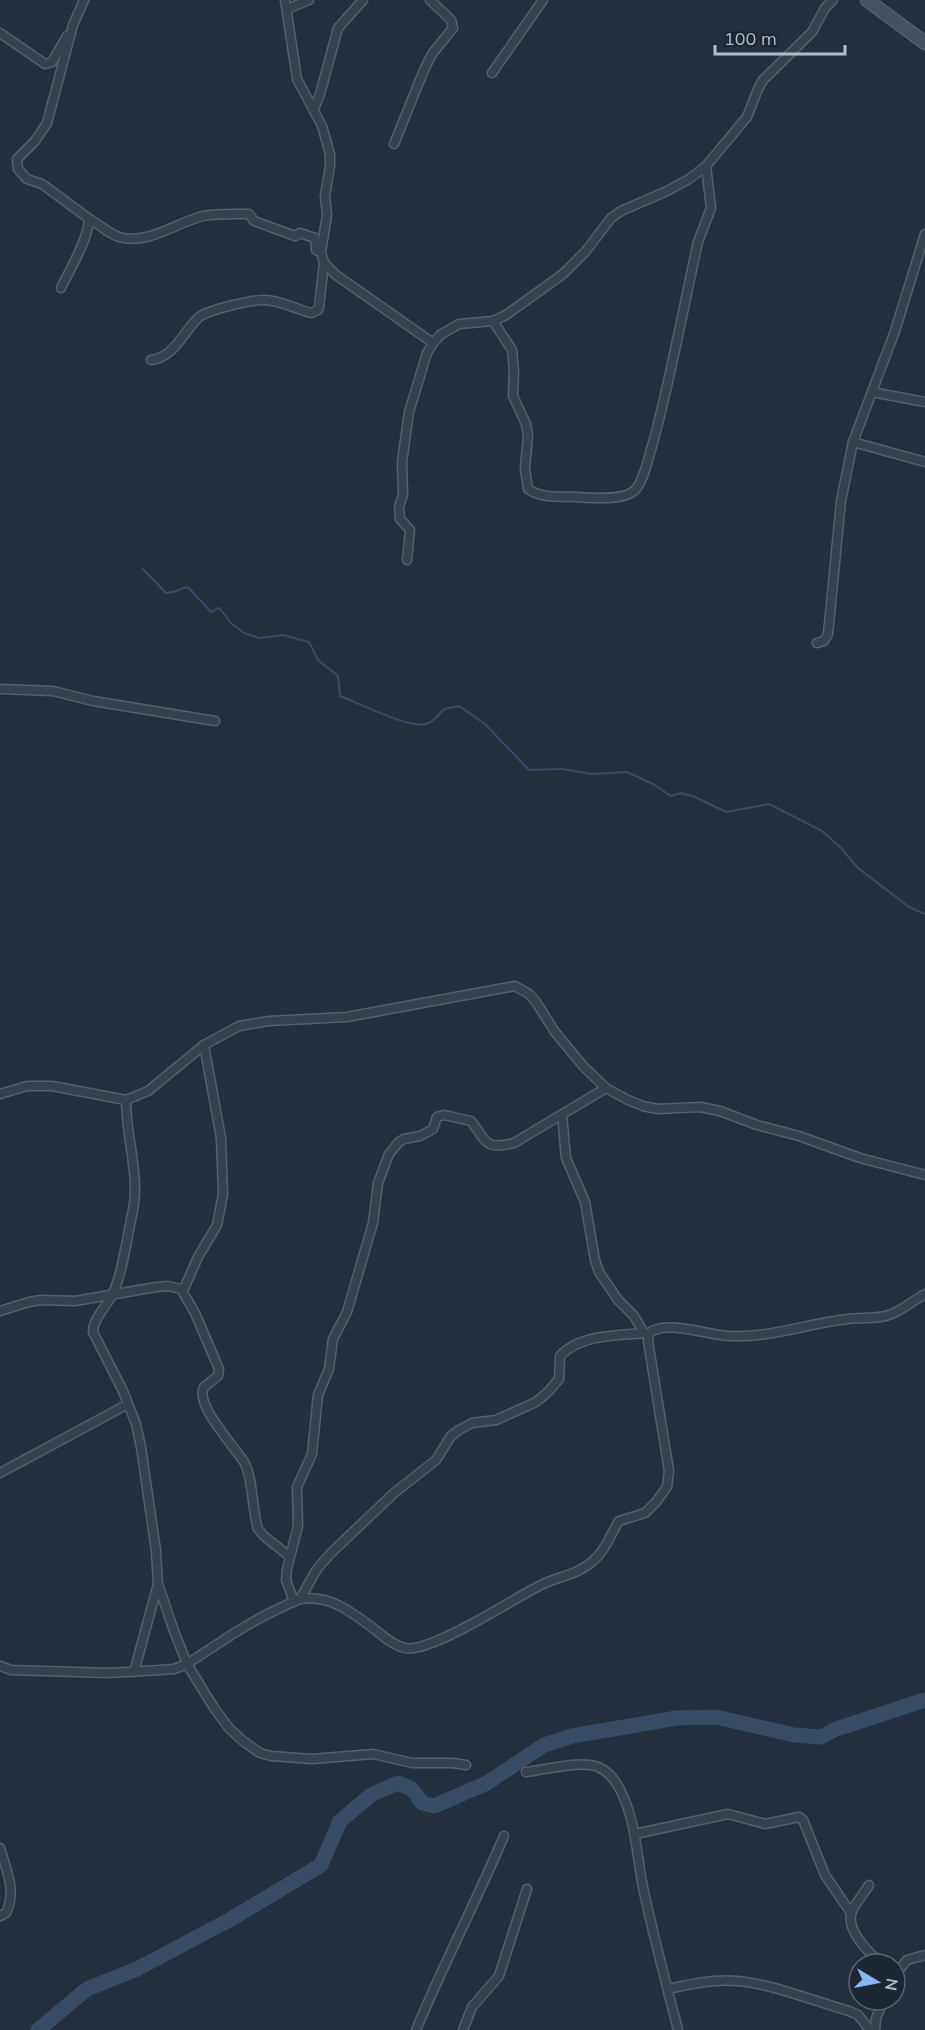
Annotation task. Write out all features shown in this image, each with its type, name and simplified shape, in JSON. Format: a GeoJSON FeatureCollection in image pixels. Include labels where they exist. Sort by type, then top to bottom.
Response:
{"type":"FeatureCollection","features":[{"type":"Feature","properties":{"kind":"street"},"geometry":{"type":"LineString","coordinates":[[0,33],[45,64],[49,64],[73,25],[84,0]]}},
{"type":"Feature","properties":{"kind":"street"},"geometry":{"type":"LineString","coordinates":[[151,360],[161,358],[170,351],[201,315],[225,306],[265,300],[307,312],[315,312],[319,307],[324,263],[321,252],[327,215],[325,196],[330,154],[314,109],[295,71],[286,4],[309,0]]}},
{"type":"Feature","properties":{"kind":"street"},"geometry":{"type":"LineString","coordinates":[[314,109],[338,28],[363,0]]}},
{"type":"Feature","properties":{"kind":"street"},"geometry":{"type":"LineString","coordinates":[[394,144],[432,54],[453,28],[451,20],[430,0]]}},
{"type":"Feature","properties":{"kind":"street"},"geometry":{"type":"LineString","coordinates":[[492,73],[543,0]]}},
{"type":"Feature","properties":{"kind":"street"},"geometry":{"type":"LineString","coordinates":[[407,560],[410,530],[400,519],[399,507],[403,495],[405,435],[414,394],[427,353],[433,344],[440,335],[459,324],[493,321],[533,297],[586,251],[611,218],[689,179],[706,166],[747,117],[764,80],[813,32],[825,8],[833,0]]}},
{"type":"Feature","properties":{"kind":"street"},"geometry":{"type":"LineString","coordinates":[[867,0],[925,43]]}},
{"type":"Feature","properties":{"kind":"street"},"geometry":{"type":"LineString","coordinates":[[73,25],[47,123],[35,141],[21,154],[16,166],[27,179],[42,184],[107,232],[132,240],[146,238],[203,216],[249,214],[254,221],[295,236],[300,233],[315,238],[316,250],[321,252]]}},
{"type":"Feature","properties":{"kind":"street"},"geometry":{"type":"LineString","coordinates":[[493,321],[512,350],[513,396],[526,424],[528,435],[525,469],[528,489],[544,496],[599,498],[625,496],[634,490],[648,459],[663,408],[698,242],[709,218],[711,208],[706,166]]}},
{"type":"Feature","properties":{"kind":"street"},"geometry":{"type":"LineString","coordinates":[[61,288],[84,239],[89,223],[88,218]]}},
{"type":"Feature","properties":{"kind":"street"},"geometry":{"type":"LineString","coordinates":[[817,643],[824,641],[828,634],[841,501],[853,442],[895,331],[925,234]]}},
{"type":"Feature","properties":{"kind":"street"},"geometry":{"type":"LineString","coordinates":[[324,263],[433,344]]}},
{"type":"Feature","properties":{"kind":"street"},"geometry":{"type":"LineString","coordinates":[[872,392],[925,402]]}},
{"type":"Feature","properties":{"kind":"street"},"geometry":{"type":"LineString","coordinates":[[853,442],[925,462]]}},
{"type":"Feature","properties":{"kind":"street"},"geometry":{"type":"LineString","coordinates":[[0,689],[52,691],[93,701],[215,721]]}},
{"type":"Feature","properties":{"kind":"street"},"geometry":{"type":"LineString","coordinates":[[0,1094],[27,1086],[52,1086],[126,1100],[148,1091],[204,1045],[239,1026],[256,1022],[348,1017],[515,986],[529,994],[565,1045],[606,1088],[643,1106],[668,1109],[700,1107],[720,1111],[860,1158],[925,1175]]}},
{"type":"Feature","properties":{"kind":"street"},"geometry":{"type":"LineString","coordinates":[[183,1292],[198,1257],[217,1225],[223,1194],[221,1138],[204,1045]]}},
{"type":"Feature","properties":{"kind":"street"},"geometry":{"type":"LineString","coordinates":[[297,1600],[286,1580],[289,1556],[298,1526],[297,1487],[314,1444],[318,1395],[329,1369],[333,1339],[347,1312],[373,1223],[378,1183],[389,1154],[404,1139],[420,1136],[433,1129],[437,1117],[444,1115],[471,1120],[479,1136],[486,1142],[503,1146],[522,1140],[606,1088]]}},
{"type":"Feature","properties":{"kind":"street"},"geometry":{"type":"LineString","coordinates":[[126,1100],[126,1117],[136,1189],[133,1212],[117,1284],[95,1322],[93,1332],[136,1424],[156,1551],[158,1584],[187,1664],[229,1728],[260,1753],[312,1759],[374,1754],[411,1764],[466,1765]]}},
{"type":"Feature","properties":{"kind":"street"},"geometry":{"type":"LineString","coordinates":[[0,1666],[11,1670],[95,1674],[174,1669],[187,1664],[267,1614],[297,1600],[321,1599],[337,1604],[389,1641],[402,1648],[411,1649],[452,1635],[540,1585],[583,1569],[606,1547],[619,1521],[645,1513],[663,1496],[667,1487],[668,1457],[647,1333],[618,1300],[599,1272],[585,1202],[566,1158],[562,1115]]}},
{"type":"Feature","properties":{"kind":"street"},"geometry":{"type":"LineString","coordinates":[[0,1311],[29,1302],[75,1301],[168,1286],[176,1287],[183,1292],[195,1313],[219,1370],[218,1376],[204,1387],[202,1396],[220,1433],[245,1464],[258,1529],[289,1556]]}},
{"type":"Feature","properties":{"kind":"street"},"geometry":{"type":"LineString","coordinates":[[297,1600],[317,1569],[331,1553],[394,1493],[436,1460],[451,1436],[472,1423],[496,1420],[540,1400],[557,1384],[560,1356],[567,1348],[604,1337],[647,1333],[657,1328],[730,1336],[777,1332],[848,1319],[881,1317],[893,1314],[925,1294]]}},
{"type":"Feature","properties":{"kind":"street"},"geometry":{"type":"LineString","coordinates":[[0,1473],[128,1404]]}},
{"type":"Feature","properties":{"kind":"street"},"geometry":{"type":"LineString","coordinates":[[134,1672],[158,1584]]}},
{"type":"Feature","properties":{"kind":"street"},"geometry":{"type":"LineString","coordinates":[[525,1772],[555,1766],[597,1767],[608,1773],[616,1783],[624,1798],[635,1834],[645,1898],[678,2030]]}},
{"type":"Feature","properties":{"kind":"street"},"geometry":{"type":"LineString","coordinates":[[635,1834],[728,1814],[765,1824],[799,1817],[803,1820],[825,1875],[851,1913]]}},
{"type":"Feature","properties":{"kind":"street"},"geometry":{"type":"LineString","coordinates":[[416,2030],[437,1979],[472,1911],[504,1836]]}},
{"type":"Feature","properties":{"kind":"street"},"geometry":{"type":"LineString","coordinates":[[0,1848],[8,1870],[11,1895],[6,1913],[0,1916]]}},
{"type":"Feature","properties":{"kind":"street"},"geometry":{"type":"LineString","coordinates":[[868,1952],[851,1920],[851,1913],[869,1885]]}},
{"type":"Feature","properties":{"kind":"street"},"geometry":{"type":"LineString","coordinates":[[463,2030],[472,2007],[499,1976],[527,1889]]}},
{"type":"Feature","properties":{"kind":"street"},"geometry":{"type":"LineString","coordinates":[[907,1960],[925,1955]]}},
{"type":"Feature","properties":{"kind":"street"},"geometry":{"type":"LineString","coordinates":[[668,1989],[711,1981],[738,1981],[849,2011],[858,2016],[870,2030]]}},
{"type":"Feature","properties":{"kind":"street"},"geometry":{"type":"LineString","coordinates":[[875,2030],[879,2012]]}},
{"type":"Feature","properties":{"kind":"waterway"},"geometry":{"type":"LineString","coordinates":[[143,569],[166,593],[188,587],[211,612],[220,609],[231,623],[244,633],[259,638],[283,635],[309,642],[318,660],[338,676],[340,696],[396,719],[418,725],[431,722],[444,709],[459,706],[485,724],[529,770],[562,769],[592,774],[627,772],[653,784],[671,796],[681,793],[695,797],[726,812],[769,804],[822,831],[858,868],[909,907],[925,914]]}},
{"type":"Feature","properties":{"kind":"waterway"},"geometry":{"type":"LineString","coordinates":[[38,2030],[87,1989],[137,1969],[231,1919],[321,1865],[340,1821],[371,1795],[398,1783],[412,1789],[422,1803],[434,1806],[487,1783],[544,1745],[572,1736],[677,1718],[716,1717],[794,1735],[821,1737],[836,1729],[925,1700]]}}]}
